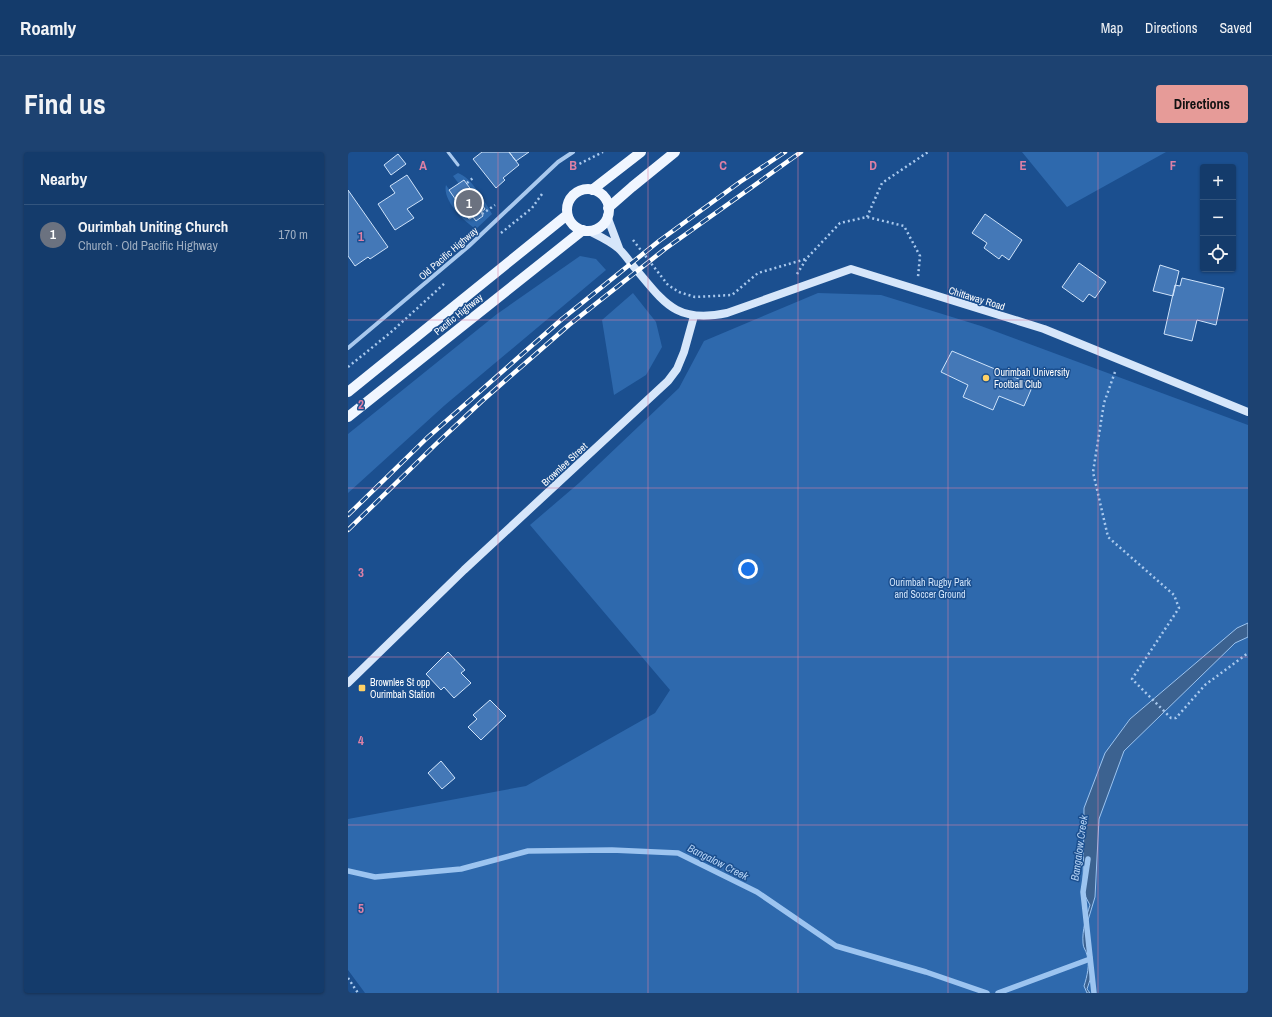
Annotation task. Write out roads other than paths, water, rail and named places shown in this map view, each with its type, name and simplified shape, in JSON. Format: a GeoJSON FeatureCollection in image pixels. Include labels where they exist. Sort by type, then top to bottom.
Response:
{"type":"FeatureCollection","features":[{"type":"Feature","properties":{"kind":"main road"},"geometry":{"type":"LineString","coordinates":[[592,190],[641,152]]}},
{"type":"Feature","properties":{"kind":"main road"},"geometry":{"type":"LineString","coordinates":[[586,231],[595,230],[601,226],[608,212],[632,187],[675,152]]}},
{"type":"Feature","properties":{"kind":"main road"},"geometry":{"type":"LineString","coordinates":[[618,248],[604,197],[599,192],[592,190],[579,191],[573,195],[569,200],[567,207],[567,215],[571,222],[576,227],[618,248],[661,298],[675,310],[694,316]]}},
{"type":"Feature","properties":{"kind":"main road","name":"Pacific Highway"},"geometry":{"type":"LineString","coordinates":[[348,392],[567,215]]}},
{"type":"Feature","properties":{"kind":"main road","name":"Pacific Highway"},"geometry":{"type":"LineString","coordinates":[[348,417],[586,231]]}},
{"type":"Feature","properties":{"kind":"main road","name":"Chittaway Road"},"geometry":{"type":"LineString","coordinates":[[694,316],[710,317],[727,313],[851,269],[1044,329],[1248,412]]}},
{"type":"Feature","properties":{"kind":"main road","name":"Brownlee Street"},"geometry":{"type":"LineString","coordinates":[[348,683],[464,570],[668,381],[677,369],[682,358],[694,316]]}},
{"type":"Feature","properties":{"kind":"street","name":"Old Pacific Highway"},"geometry":{"type":"LineString","coordinates":[[348,348],[469,246],[558,162],[574,152]]}},
{"type":"Feature","properties":{"kind":"lane"},"geometry":{"type":"LineString","coordinates":[[448,152],[458,165]]}},
{"type":"Feature","properties":{"kind":"waterway","name":"Bangalow Creek"},"geometry":{"type":"LineString","coordinates":[[348,871],[375,877],[461,869],[528,851],[612,850],[678,853],[757,892],[836,946],[926,972],[987,993]]}},
{"type":"Feature","properties":{"kind":"waterway","name":"Bangalow Creek"},"geometry":{"type":"LineString","coordinates":[[1088,859],[1083,892],[1094,993]]}},
{"type":"Feature","properties":{"kind":"waterway","name":"Bangalow Creek"},"geometry":{"type":"LineString","coordinates":[[998,993],[1090,959]]}},
{"type":"Feature","properties":{"kind":"railway"},"geometry":{"type":"LineString","coordinates":[[348,515],[427,438],[562,319],[659,241],[740,182],[785,152]]}},
{"type":"Feature","properties":{"kind":"railway"},"geometry":{"type":"LineString","coordinates":[[348,530],[482,401],[569,325],[665,249],[801,152]]}},
{"type":"Feature","properties":{"kind":"place","name":"Ourimbah Uniting Church"},"geometry":{"type":"Point","coordinates":[469,203]}},
{"type":"Feature","properties":{"kind":"place","name":"Ourimbah University Football Club"},"geometry":{"type":"Point","coordinates":[986,378]}},
{"type":"Feature","properties":{"kind":"place","name":"Brownlee St opp Ourimbah Station"},"geometry":{"type":"Point","coordinates":[362,688]}},
{"type":"Feature","properties":{"kind":"park label","name":"Ourimbah Rugby Park and Soccer Ground"},"geometry":{"type":"Point","coordinates":[930,588]}}]}
